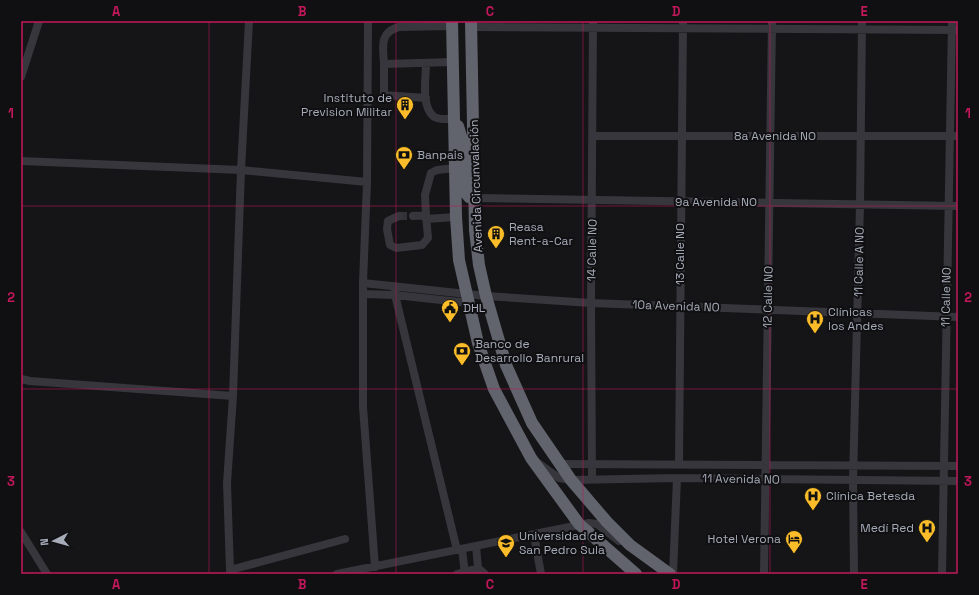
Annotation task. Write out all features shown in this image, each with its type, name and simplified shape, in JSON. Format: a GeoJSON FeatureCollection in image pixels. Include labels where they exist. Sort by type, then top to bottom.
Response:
{"type":"FeatureCollection","features":[{"type":"Feature","properties":{"kind":"highway","name":"Avenida Circunvalación"},"geometry":{"type":"LineString","coordinates":[[452,24],[456,217],[459,260],[478,343],[494,389],[531,458],[579,524],[636,574]]}},
{"type":"Feature","properties":{"kind":"highway","name":"Avenida Circunvalación"},"geometry":{"type":"LineString","coordinates":[[471,24],[474,198],[479,265],[486,296],[510,372],[532,423],[571,480],[607,522],[630,545],[672,574]]}},
{"type":"Feature","properties":{"kind":"highway"},"geometry":{"type":"LineString","coordinates":[[454,119],[464,146],[466,192],[469,197],[474,198]]}},
{"type":"Feature","properties":{"kind":"street"},"geometry":{"type":"LineString","coordinates":[[21,77],[39,21]]}},
{"type":"Feature","properties":{"kind":"street"},"geometry":{"type":"LineString","coordinates":[[249,21],[241,170],[233,396],[227,482],[230,570],[345,539]]}},
{"type":"Feature","properties":{"kind":"street"},"geometry":{"type":"LineString","coordinates":[[368,21],[367,182],[363,283],[363,407],[375,566]]}},
{"type":"Feature","properties":{"kind":"street","name":"11 Calle NO"},"geometry":{"type":"LineString","coordinates":[[942,574],[947,206],[954,136],[955,30],[952,21]]}},
{"type":"Feature","properties":{"kind":"street"},"geometry":{"type":"LineString","coordinates":[[426,98],[384,95],[385,36],[392,29],[399,27],[452,24]]}},
{"type":"Feature","properties":{"kind":"street"},"geometry":{"type":"LineString","coordinates":[[471,24],[862,25],[955,30]]}},
{"type":"Feature","properties":{"kind":"street","name":"14 Calle NO"},"geometry":{"type":"LineString","coordinates":[[592,479],[590,463],[593,200],[593,24]]}},
{"type":"Feature","properties":{"kind":"street","name":"13 Calle NO"},"geometry":{"type":"LineString","coordinates":[[679,464],[680,202],[683,24]]}},
{"type":"Feature","properties":{"kind":"street","name":"12 Calle NO"},"geometry":{"type":"LineString","coordinates":[[764,574],[772,25]]}},
{"type":"Feature","properties":{"kind":"street","name":"11 Calle A NO"},"geometry":{"type":"LineString","coordinates":[[854,574],[853,465],[858,313],[862,25]]}},
{"type":"Feature","properties":{"kind":"street"},"geometry":{"type":"LineString","coordinates":[[384,64],[392,62],[452,62]]}},
{"type":"Feature","properties":{"kind":"street"},"geometry":{"type":"LineString","coordinates":[[426,63],[426,98],[428,109],[433,116],[454,119]]}},
{"type":"Feature","properties":{"kind":"street","name":"8a Avenida NO"},"geometry":{"type":"LineString","coordinates":[[593,136],[954,136]]}},
{"type":"Feature","properties":{"kind":"street"},"geometry":{"type":"LineString","coordinates":[[21,161],[241,170],[367,182]]}},
{"type":"Feature","properties":{"kind":"street"},"geometry":{"type":"LineString","coordinates":[[399,216],[388,221],[387,228],[390,245],[396,248],[413,247],[426,242],[428,238],[425,195],[431,173],[438,170],[455,168]]}},
{"type":"Feature","properties":{"kind":"street","name":"9a Avenida NO"},"geometry":{"type":"LineString","coordinates":[[474,198],[958,206]]}},
{"type":"Feature","properties":{"kind":"street"},"geometry":{"type":"LineString","coordinates":[[413,216],[456,217]]}},
{"type":"Feature","properties":{"kind":"street","name":"10a Avenida NO"},"geometry":{"type":"LineString","coordinates":[[363,283],[395,286],[468,298]]}},
{"type":"Feature","properties":{"kind":"street"},"geometry":{"type":"LineString","coordinates":[[395,286],[395,295],[459,550],[462,573],[482,571],[476,546]]}},
{"type":"Feature","properties":{"kind":"street","name":"10a Avenida NO"},"geometry":{"type":"LineString","coordinates":[[363,294],[468,298],[486,296],[591,303],[958,317]]}},
{"type":"Feature","properties":{"kind":"street"},"geometry":{"type":"LineString","coordinates":[[21,379],[30,381],[233,396]]}},
{"type":"Feature","properties":{"kind":"street","name":"11 Avenida NO"},"geometry":{"type":"LineString","coordinates":[[531,458],[554,475],[571,480],[677,478],[958,481]]}},
{"type":"Feature","properties":{"kind":"street","name":"11 Avenida NO"},"geometry":{"type":"LineString","coordinates":[[559,464],[958,466]]}},
{"type":"Feature","properties":{"kind":"street"},"geometry":{"type":"LineString","coordinates":[[672,574],[677,478]]}},
{"type":"Feature","properties":{"kind":"street"},"geometry":{"type":"LineString","coordinates":[[337,574],[534,535],[579,524],[597,524],[622,543],[630,545]]}},
{"type":"Feature","properties":{"kind":"street"},"geometry":{"type":"LineString","coordinates":[[21,532],[48,574]]}},
{"type":"Feature","properties":{"kind":"street"},"geometry":{"type":"LineString","coordinates":[[534,535],[541,574]]}},
{"type":"Feature","properties":{"kind":"tunnel"},"geometry":{"type":"LineString","coordinates":[[399,216],[413,216]]}},
{"type":"Feature","properties":{"kind":"place","name":"Instituto de Prevision Militar"},"geometry":{"type":"Point","coordinates":[405,120]}},
{"type":"Feature","properties":{"kind":"place","name":"Banpais"},"geometry":{"type":"Point","coordinates":[404,170]}},
{"type":"Feature","properties":{"kind":"place","name":"Reasa Rent-a-Car"},"geometry":{"type":"Point","coordinates":[496,249]}},
{"type":"Feature","properties":{"kind":"place","name":"DHL"},"geometry":{"type":"Point","coordinates":[450,323]}},
{"type":"Feature","properties":{"kind":"place","name":"Clínicas los Andes"},"geometry":{"type":"Point","coordinates":[815,334]}},
{"type":"Feature","properties":{"kind":"place","name":"Banco de Desarrollo Banrural"},"geometry":{"type":"Point","coordinates":[462,366]}},
{"type":"Feature","properties":{"kind":"place","name":"Clínica Betesda"},"geometry":{"type":"Point","coordinates":[813,511]}},
{"type":"Feature","properties":{"kind":"place","name":"Medí Red"},"geometry":{"type":"Point","coordinates":[927,543]}},
{"type":"Feature","properties":{"kind":"place","name":"Hotel Verona"},"geometry":{"type":"Point","coordinates":[794,554]}},
{"type":"Feature","properties":{"kind":"place","name":"Universidad de San Pedro Sula"},"geometry":{"type":"Point","coordinates":[506,558]}}]}
